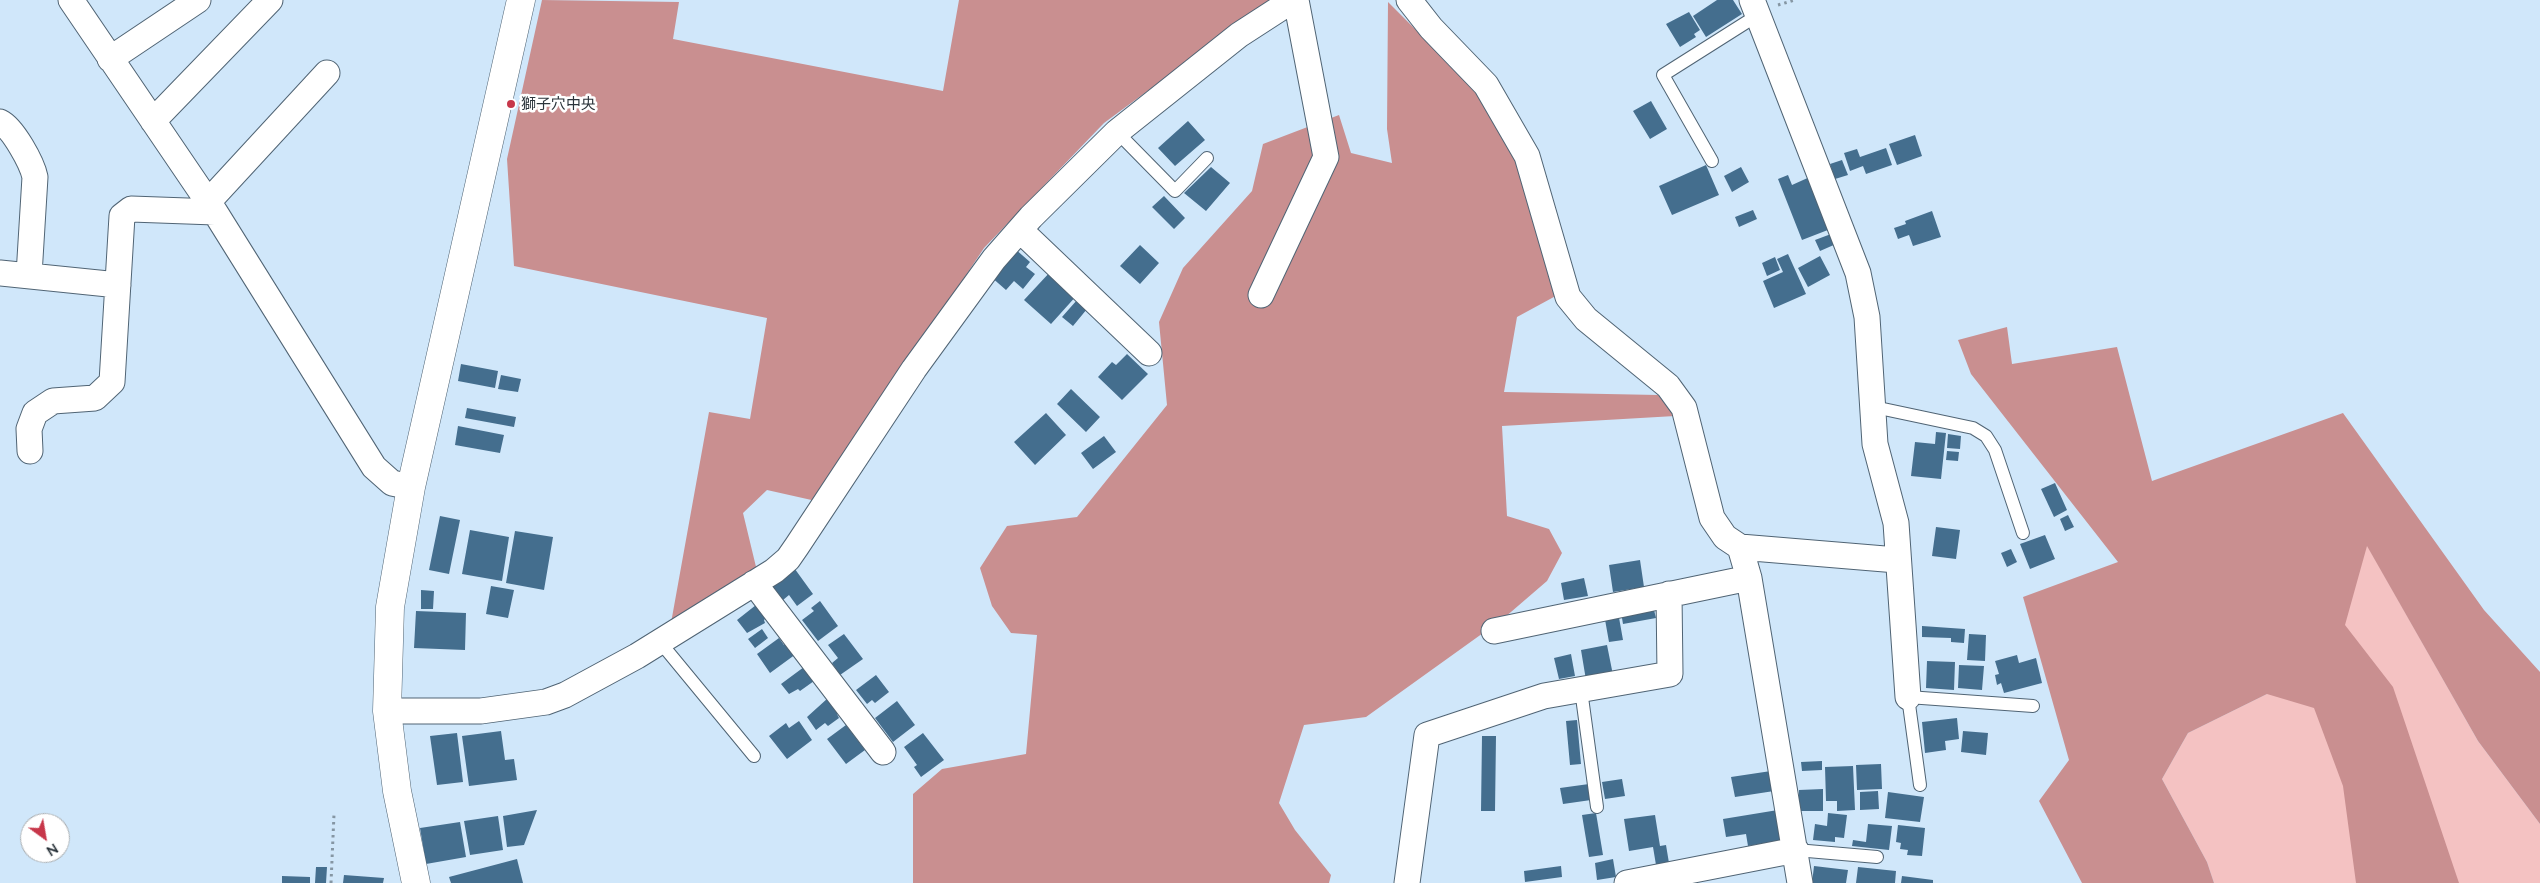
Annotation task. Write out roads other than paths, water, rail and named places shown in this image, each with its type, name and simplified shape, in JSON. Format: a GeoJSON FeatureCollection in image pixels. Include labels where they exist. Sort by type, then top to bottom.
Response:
{"type":"FeatureCollection","features":[{"type":"Feature","properties":{"kind":"street"},"geometry":{"type":"LineString","coordinates":[[71,0],[211,207],[374,467],[392,483],[411,488]]}},
{"type":"Feature","properties":{"kind":"street"},"geometry":{"type":"LineString","coordinates":[[110,59],[198,0]]}},
{"type":"Feature","properties":{"kind":"street"},"geometry":{"type":"LineString","coordinates":[[153,121],[270,0]]}},
{"type":"Feature","properties":{"kind":"street"},"geometry":{"type":"LineString","coordinates":[[416,883],[397,791],[387,711],[390,607],[411,488],[520,0]]}},
{"type":"Feature","properties":{"kind":"street"},"geometry":{"type":"LineString","coordinates":[[387,711],[481,711],[546,702],[599,678],[660,642],[754,583],[788,559],[914,369],[994,259],[1020,230],[1117,132],[1239,36],[1295,0],[1326,157],[1261,295]]}},
{"type":"Feature","properties":{"kind":"street"},"geometry":{"type":"LineString","coordinates":[[1409,0],[1431,28],[1486,85],[1527,156],[1568,298],[1586,319],[1668,386],[1684,408],[1712,518],[1725,537],[1740,547],[1897,560]]}},
{"type":"Feature","properties":{"kind":"street"},"geometry":{"type":"LineString","coordinates":[[1754,6],[1858,273],[1867,317],[1875,444],[1896,523],[1897,560],[1908,696]]}},
{"type":"Feature","properties":{"kind":"street"},"geometry":{"type":"LineString","coordinates":[[30,451],[29,429],[35,413],[53,401],[95,398],[112,382],[122,216],[131,209],[211,207],[327,73]]}},
{"type":"Feature","properties":{"kind":"street"},"geometry":{"type":"LineString","coordinates":[[0,122],[9,128],[33,168],[35,177],[29,275]]}},
{"type":"Feature","properties":{"kind":"street"},"geometry":{"type":"LineString","coordinates":[[1020,230],[1149,353]]}},
{"type":"Feature","properties":{"kind":"street"},"geometry":{"type":"LineString","coordinates":[[0,273],[118,285]]}},
{"type":"Feature","properties":{"kind":"street"},"geometry":{"type":"LineString","coordinates":[[1740,547],[1749,578],[1800,883]]}},
{"type":"Feature","properties":{"kind":"street"},"geometry":{"type":"LineString","coordinates":[[1494,631],[1749,578]]}},
{"type":"Feature","properties":{"kind":"street"},"geometry":{"type":"LineString","coordinates":[[754,583],[883,752]]}},
{"type":"Feature","properties":{"kind":"street"},"geometry":{"type":"LineString","coordinates":[[1407,883],[1428,735],[1544,696],[1670,674],[1669,594]]}},
{"type":"Feature","properties":{"kind":"street"},"geometry":{"type":"LineString","coordinates":[[1627,883],[1796,850]]}},
{"type":"Feature","properties":{"kind":"lane"},"geometry":{"type":"LineString","coordinates":[[1712,160],[1663,75],[1750,20],[1754,6]]}},
{"type":"Feature","properties":{"kind":"lane"},"geometry":{"type":"LineString","coordinates":[[1117,132],[1175,191],[1207,158]]}},
{"type":"Feature","properties":{"kind":"lane"},"geometry":{"type":"LineString","coordinates":[[1874,406],[1973,428],[1986,436],[1995,450],[2023,533]]}},
{"type":"Feature","properties":{"kind":"lane"},"geometry":{"type":"LineString","coordinates":[[660,642],[754,756]]}},
{"type":"Feature","properties":{"kind":"lane"},"geometry":{"type":"LineString","coordinates":[[1582,690],[1597,807]]}},
{"type":"Feature","properties":{"kind":"lane"},"geometry":{"type":"LineString","coordinates":[[1920,785],[1908,696],[2033,706]]}},
{"type":"Feature","properties":{"kind":"lane"},"geometry":{"type":"LineString","coordinates":[[1796,850],[1877,856]]}},
{"type":"Feature","properties":{"kind":"place","name":"獅子穴中央"},"geometry":{"type":"Point","coordinates":[511,104]}}]}
